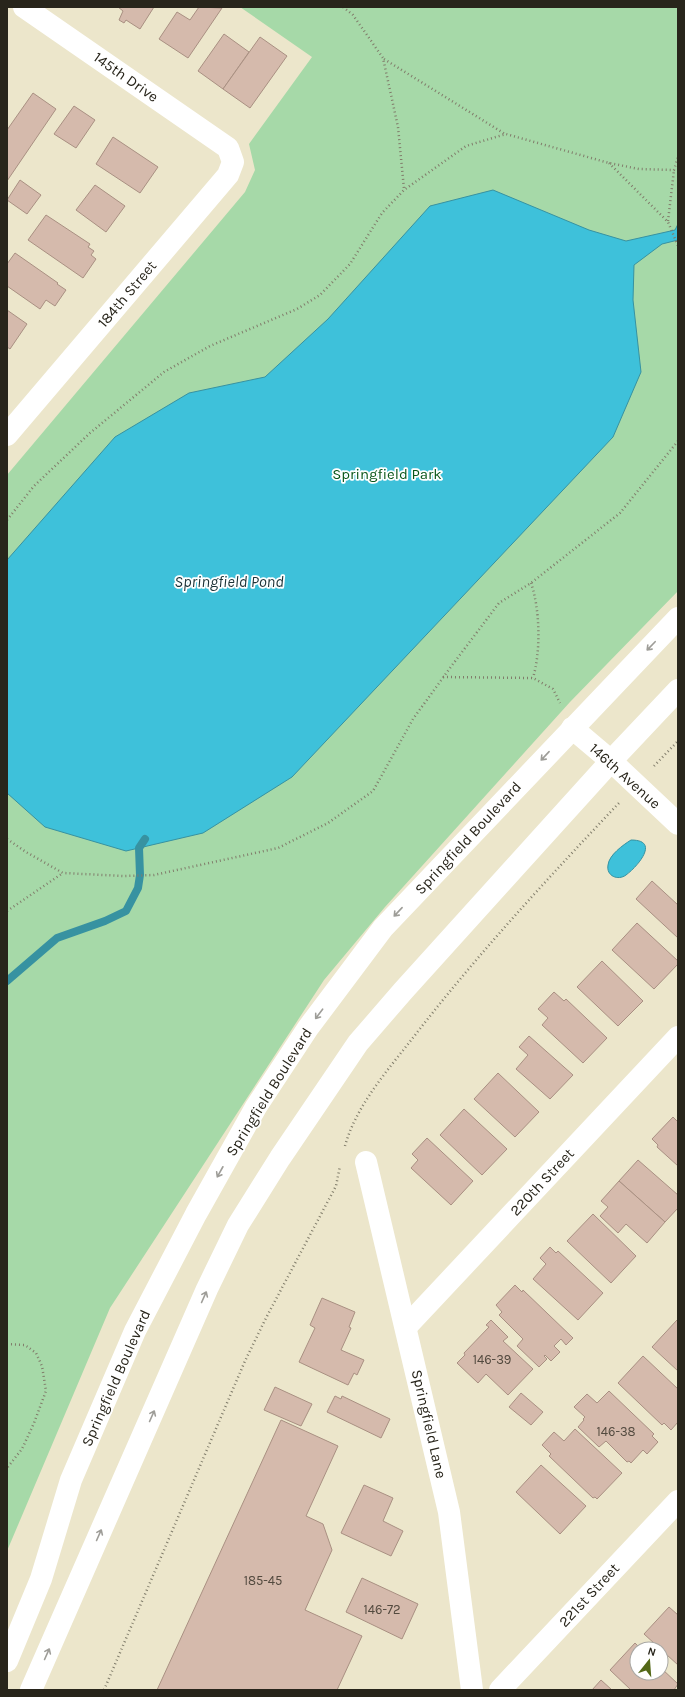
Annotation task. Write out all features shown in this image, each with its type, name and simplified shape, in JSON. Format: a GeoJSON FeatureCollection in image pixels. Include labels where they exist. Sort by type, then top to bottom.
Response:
{"type":"FeatureCollection","features":[{"type":"Feature","properties":{"kind":"street","name":"145th Drive"},"geometry":{"type":"LineString","coordinates":[[24,7],[228,148]]}},
{"type":"Feature","properties":{"kind":"street","name":"184th Street"},"geometry":{"type":"LineString","coordinates":[[7,435],[228,175],[232,162],[228,148]]}},
{"type":"Feature","properties":{"kind":"street","name":"Springfield Boulevard"},"geometry":{"type":"LineString","coordinates":[[7,1662],[41,1579],[71,1480],[135,1331],[196,1214],[256,1107],[308,1028],[383,928],[678,618]]}},
{"type":"Feature","properties":{"kind":"street"},"geometry":{"type":"LineString","coordinates":[[31,1690],[208,1289],[238,1225],[280,1158],[358,1043],[403,991],[611,761],[678,690]]}},
{"type":"Feature","properties":{"kind":"street","name":"146th Avenue"},"geometry":{"type":"LineString","coordinates":[[572,728],[611,761],[678,824]]}},
{"type":"Feature","properties":{"kind":"street","name":"220th Street"},"geometry":{"type":"LineString","coordinates":[[406,1327],[678,1038]]}},
{"type":"Feature","properties":{"kind":"street","name":"Springfield Lane"},"geometry":{"type":"LineString","coordinates":[[366,1162],[449,1512],[472,1690]]}},
{"type":"Feature","properties":{"kind":"street","name":"221st Street"},"geometry":{"type":"LineString","coordinates":[[500,1690],[678,1501]]}},
{"type":"Feature","properties":{"kind":"path"},"geometry":{"type":"LineString","coordinates":[[343,7],[353,15],[383,58],[398,127],[404,190]]}},
{"type":"Feature","properties":{"kind":"path"},"geometry":{"type":"LineString","coordinates":[[383,58],[506,134],[609,163],[639,169],[674,170]]}},
{"type":"Feature","properties":{"kind":"path"},"geometry":{"type":"LineString","coordinates":[[7,520],[34,486],[90,432],[164,372],[210,346],[297,309],[320,295],[350,264],[382,214],[404,190],[466,146],[506,134]]}},
{"type":"Feature","properties":{"kind":"path"},"geometry":{"type":"LineString","coordinates":[[668,222],[674,170],[678,157]]}},
{"type":"Feature","properties":{"kind":"path"},"geometry":{"type":"LineString","coordinates":[[609,163],[668,222],[678,246]]}},
{"type":"Feature","properties":{"kind":"path"},"geometry":{"type":"LineString","coordinates":[[7,839],[26,852],[64,873],[123,876],[154,875],[278,848],[328,823],[374,791],[413,719],[499,603],[532,583],[620,513],[678,441]]}},
{"type":"Feature","properties":{"kind":"path"},"geometry":{"type":"LineString","coordinates":[[532,583],[536,597],[538,663],[533,678]]}},
{"type":"Feature","properties":{"kind":"path"},"geometry":{"type":"LineString","coordinates":[[443,677],[533,678],[553,689],[560,702]]}},
{"type":"Feature","properties":{"kind":"path"},"geometry":{"type":"LineString","coordinates":[[652,769],[678,741]]}},
{"type":"Feature","properties":{"kind":"path"},"geometry":{"type":"LineString","coordinates":[[345,1147],[354,1122],[367,1100],[446,994],[505,925],[622,801]]}},
{"type":"Feature","properties":{"kind":"path"},"geometry":{"type":"LineString","coordinates":[[7,911],[64,873]]}},
{"type":"Feature","properties":{"kind":"path"},"geometry":{"type":"LineString","coordinates":[[104,1690],[245,1362],[266,1318],[336,1186],[341,1159]]}},
{"type":"Feature","properties":{"kind":"path"},"geometry":{"type":"LineString","coordinates":[[7,1344],[25,1345],[36,1353],[42,1366],[46,1391],[22,1449],[7,1468]]}},
{"type":"Feature","properties":{"kind":"green space","name":"Springfield Park"},"geometry":{"type":"Polygon","coordinates":[[[240,7],[678,7],[678,591],[570,702],[385,907],[324,980],[110,1308],[7,1551],[7,475],[245,192],[255,170],[249,144],[312,57],[240,7]]]}},
{"type":"Feature","properties":{"kind":"water","name":"Springfield Pond"},"geometry":{"type":"Polygon","coordinates":[[[493,190],[589,230],[626,241],[675,230],[678,224],[678,240],[662,244],[634,265],[633,300],[641,372],[613,437],[292,777],[203,833],[126,851],[45,827],[7,793],[7,560],[115,437],[189,393],[265,377],[328,319],[430,206],[493,190]]]}},
{"type":"Feature","properties":{"kind":"water"},"geometry":{"type":"Polygon","coordinates":[[[631,840],[640,841],[644,844],[646,849],[644,854],[636,866],[623,877],[620,878],[611,875],[608,869],[609,861],[617,851],[631,840]]]}},
{"type":"Feature","properties":{"kind":"building"},"geometry":{"type":"Polygon","coordinates":[[[118,7],[154,7],[140,29],[126,20],[124,23],[119,20],[123,11],[118,7]]]}},
{"type":"Feature","properties":{"kind":"building"},"geometry":{"type":"Polygon","coordinates":[[[199,7],[222,8],[188,58],[159,39],[177,12],[190,20],[199,7]]]}},
{"type":"Feature","properties":{"kind":"building"},"geometry":{"type":"Polygon","coordinates":[[[224,34],[249,52],[223,89],[198,71],[224,34]]]}},
{"type":"Feature","properties":{"kind":"building"},"geometry":{"type":"Polygon","coordinates":[[[260,37],[287,56],[250,108],[223,89],[260,37]]]}},
{"type":"Feature","properties":{"kind":"building"},"geometry":{"type":"Polygon","coordinates":[[[33,93],[56,109],[7,181],[7,130],[33,93]]]}},
{"type":"Feature","properties":{"kind":"building"},"geometry":{"type":"Polygon","coordinates":[[[74,106],[95,120],[76,148],[54,134],[74,106]]]}},
{"type":"Feature","properties":{"kind":"building"},"geometry":{"type":"Polygon","coordinates":[[[113,137],[158,167],[140,193],[96,164],[113,137]]]}},
{"type":"Feature","properties":{"kind":"building"},"geometry":{"type":"Polygon","coordinates":[[[20,180],[41,195],[27,214],[7,200],[20,180]]]}},
{"type":"Feature","properties":{"kind":"building"},"geometry":{"type":"Polygon","coordinates":[[[95,185],[125,206],[106,232],[76,210],[95,185]]]}},
{"type":"Feature","properties":{"kind":"building"},"geometry":{"type":"Polygon","coordinates":[[[46,215],[90,244],[88,247],[94,251],[91,255],[96,259],[83,278],[28,240],[46,215]]]}},
{"type":"Feature","properties":{"kind":"building"},"geometry":{"type":"Polygon","coordinates":[[[15,253],[66,290],[55,306],[46,300],[40,309],[7,286],[7,264],[15,253]]]}},
{"type":"Feature","properties":{"kind":"building"},"geometry":{"type":"Polygon","coordinates":[[[7,310],[27,324],[10,349],[7,347],[7,310]]]}},
{"type":"Feature","properties":{"kind":"building"},"geometry":{"type":"Polygon","coordinates":[[[652,881],[678,905],[678,938],[636,899],[652,881]]]}},
{"type":"Feature","properties":{"kind":"building"},"geometry":{"type":"Polygon","coordinates":[[[637,923],[678,961],[678,964],[654,989],[612,950],[637,923]]]}},
{"type":"Feature","properties":{"kind":"building"},"geometry":{"type":"Polygon","coordinates":[[[602,961],[643,1001],[618,1026],[577,987],[602,961]]]}},
{"type":"Feature","properties":{"kind":"building"},"geometry":{"type":"Polygon","coordinates":[[[554,992],[564,1001],[566,999],[607,1038],[583,1063],[542,1025],[548,1018],[538,1009],[554,992]]]}},
{"type":"Feature","properties":{"kind":"building"},"geometry":{"type":"Polygon","coordinates":[[[529,1036],[573,1075],[550,1099],[516,1069],[528,1055],[519,1047],[529,1036]]]}},
{"type":"Feature","properties":{"kind":"building"},"geometry":{"type":"Polygon","coordinates":[[[498,1073],[539,1112],[515,1137],[474,1099],[498,1073]]]}},
{"type":"Feature","properties":{"kind":"building"},"geometry":{"type":"Polygon","coordinates":[[[464,1109],[507,1149],[482,1175],[440,1135],[464,1109]]]}},
{"type":"Feature","properties":{"kind":"building"},"geometry":{"type":"Polygon","coordinates":[[[673,1117],[678,1122],[678,1166],[657,1147],[658,1145],[652,1139],[673,1117]]]}},
{"type":"Feature","properties":{"kind":"building"},"geometry":{"type":"Polygon","coordinates":[[[427,1138],[473,1181],[451,1205],[411,1168],[418,1160],[412,1154],[427,1138]]]}},
{"type":"Feature","properties":{"kind":"building"},"geometry":{"type":"Polygon","coordinates":[[[638,1160],[678,1195],[678,1208],[665,1222],[619,1181],[638,1160]]]}},
{"type":"Feature","properties":{"kind":"building"},"geometry":{"type":"Polygon","coordinates":[[[619,1181],[665,1222],[647,1243],[626,1224],[618,1233],[600,1216],[608,1207],[601,1201],[619,1181]]]}},
{"type":"Feature","properties":{"kind":"building"},"geometry":{"type":"Polygon","coordinates":[[[593,1214],[636,1256],[611,1283],[567,1241],[593,1214]]]}},
{"type":"Feature","properties":{"kind":"building"},"geometry":{"type":"Polygon","coordinates":[[[550,1247],[556,1253],[558,1251],[603,1293],[578,1320],[533,1279],[546,1264],[540,1258],[550,1247]]]}},
{"type":"Feature","properties":{"kind":"building"},"geometry":{"type":"Polygon","coordinates":[[[515,1285],[522,1292],[523,1290],[573,1338],[566,1345],[561,1339],[554,1346],[560,1352],[551,1361],[545,1355],[544,1356],[547,1359],[539,1367],[517,1346],[523,1339],[499,1315],[502,1312],[496,1305],[515,1285]]]}},
{"type":"Feature","properties":{"kind":"building"},"geometry":{"type":"Polygon","coordinates":[[[322,1298],[355,1312],[349,1327],[351,1328],[341,1350],[364,1360],[357,1375],[354,1373],[348,1385],[299,1362],[315,1328],[310,1325],[322,1298]]]}},
{"type":"Feature","properties":{"kind":"building"},"geometry":{"type":"Polygon","coordinates":[[[491,1320],[508,1337],[503,1341],[533,1369],[508,1395],[486,1374],[478,1383],[457,1363],[465,1355],[464,1353],[489,1327],[486,1325],[491,1320]]]}},
{"type":"Feature","properties":{"kind":"building"},"geometry":{"type":"Polygon","coordinates":[[[677,1320],[678,1321],[678,1371],[652,1347],[677,1320]]]}},
{"type":"Feature","properties":{"kind":"building"},"geometry":{"type":"Polygon","coordinates":[[[643,1356],[678,1389],[678,1422],[671,1430],[664,1423],[662,1425],[618,1383],[643,1356]]]}},
{"type":"Feature","properties":{"kind":"building"},"geometry":{"type":"Polygon","coordinates":[[[275,1387],[312,1404],[301,1426],[264,1410],[275,1387]]]}},
{"type":"Feature","properties":{"kind":"building"},"geometry":{"type":"Polygon","coordinates":[[[609,1391],[654,1434],[652,1436],[658,1442],[647,1454],[643,1450],[631,1463],[629,1461],[627,1462],[606,1441],[599,1447],[578,1427],[585,1417],[574,1407],[587,1394],[597,1403],[609,1391]]]}},
{"type":"Feature","properties":{"kind":"building"},"geometry":{"type":"Polygon","coordinates":[[[521,1393],[543,1412],[531,1425],[509,1407],[521,1393]]]}},
{"type":"Feature","properties":{"kind":"building"},"geometry":{"type":"Polygon","coordinates":[[[335,1396],[341,1399],[342,1396],[390,1419],[381,1438],[327,1412],[335,1396]]]}},
{"type":"Feature","properties":{"kind":"building"},"geometry":{"type":"Polygon","coordinates":[[[281,1420],[338,1446],[306,1516],[323,1524],[332,1550],[305,1610],[362,1636],[337,1690],[157,1690],[281,1420]]]}},
{"type":"Feature","properties":{"kind":"building"},"geometry":{"type":"Polygon","coordinates":[[[575,1429],[622,1473],[597,1499],[595,1497],[593,1498],[549,1456],[551,1454],[542,1445],[554,1432],[564,1441],[575,1429]]]}},
{"type":"Feature","properties":{"kind":"building"},"geometry":{"type":"Polygon","coordinates":[[[541,1465],[586,1506],[560,1534],[516,1492],[541,1465]]]}},
{"type":"Feature","properties":{"kind":"building"},"geometry":{"type":"Polygon","coordinates":[[[364,1485],[393,1498],[383,1521],[403,1531],[391,1556],[341,1533],[364,1485]]]}},
{"type":"Feature","properties":{"kind":"building"},"geometry":{"type":"Polygon","coordinates":[[[362,1578],[418,1604],[402,1639],[346,1612],[362,1578]]]}},
{"type":"Feature","properties":{"kind":"building"},"geometry":{"type":"Polygon","coordinates":[[[669,1607],[678,1615],[678,1665],[669,1657],[669,1641],[652,1641],[644,1634],[669,1607]]]}},
{"type":"Feature","properties":{"kind":"building"},"geometry":{"type":"Polygon","coordinates":[[[629,1649],[629,1681],[669,1681],[669,1676],[678,1684],[674,1690],[631,1690],[610,1670],[629,1649]]]}},
{"type":"Feature","properties":{"kind":"building"},"geometry":{"type":"Polygon","coordinates":[[[601,1680],[612,1690],[592,1690],[601,1680]]]}},
{"type":"Feature","properties":{"kind":"waterway"},"geometry":{"type":"LineString","coordinates":[[7,981],[57,938],[105,921],[126,911],[138,888],[140,875],[139,848],[145,839]]}}]}
